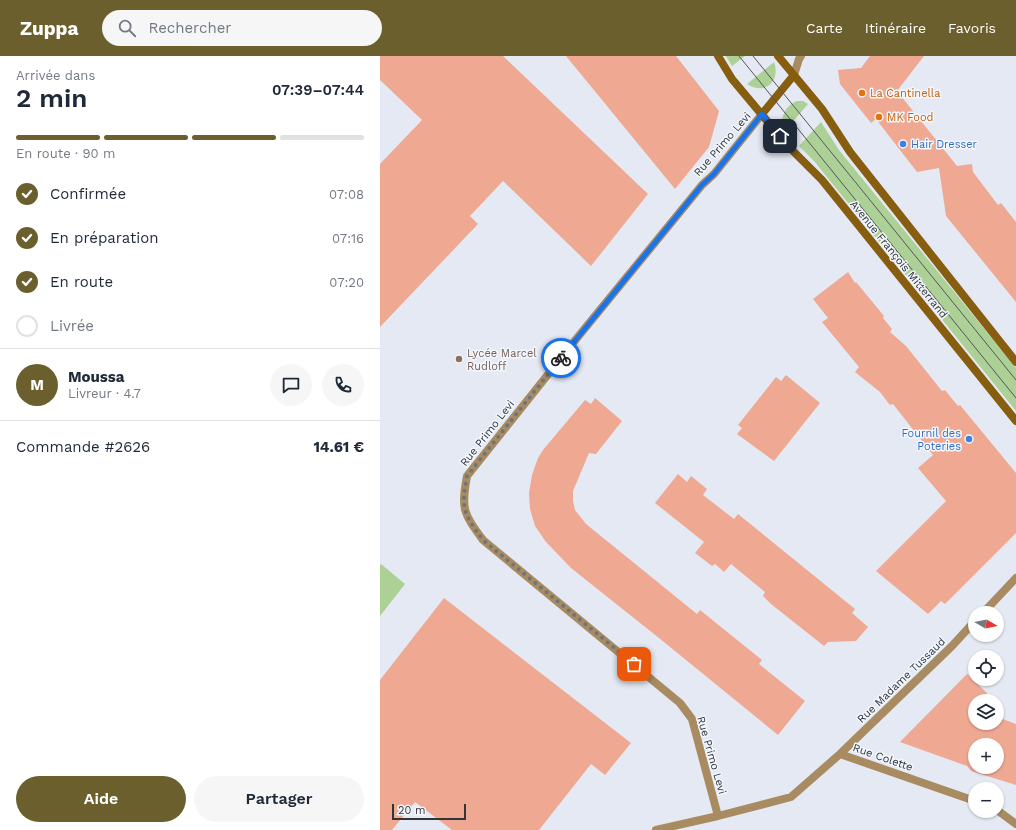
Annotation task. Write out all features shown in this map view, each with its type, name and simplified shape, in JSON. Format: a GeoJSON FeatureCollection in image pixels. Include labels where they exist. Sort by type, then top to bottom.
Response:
{"type":"FeatureCollection","features":[{"type":"Feature","properties":{"kind":"street","name":"Avenue François Mitterrand"},"geometry":{"type":"LineString","coordinates":[[718,56],[732,79],[790,147],[822,180],[1016,421]]}},
{"type":"Feature","properties":{"kind":"street"},"geometry":{"type":"LineString","coordinates":[[778,56],[822,109],[850,152],[1016,362]]}},
{"type":"Feature","properties":{"kind":"street"},"geometry":{"type":"LineString","coordinates":[[762,114],[794,75],[801,56]]}},
{"type":"Feature","properties":{"kind":"street","name":"Rue Primo Levi"},"geometry":{"type":"LineString","coordinates":[[718,816],[692,719],[680,703],[483,540],[468,520],[464,507],[463,496],[467,476],[615,291],[702,185],[714,174],[762,114]]}},
{"type":"Feature","properties":{"kind":"street"},"geometry":{"type":"LineString","coordinates":[[990,606],[1016,578]]}},
{"type":"Feature","properties":{"kind":"street","name":"Rue Madame Tussaud"},"geometry":{"type":"LineString","coordinates":[[840,754],[968,629]]}},
{"type":"Feature","properties":{"kind":"street","name":"Rue Colette"},"geometry":{"type":"LineString","coordinates":[[656,830],[791,797],[840,754],[968,799]]}},
{"type":"Feature","properties":{"kind":"street"},"geometry":{"type":"LineString","coordinates":[[1004,815],[1016,824]]}},
{"type":"Feature","properties":{"kind":"green space"},"geometry":{"type":"Polygon","coordinates":[[[726,56],[745,56],[732,66],[726,56]]]}},
{"type":"Feature","properties":{"kind":"green space"},"geometry":{"type":"Polygon","coordinates":[[[774,62],[776,69],[775,75],[770,85],[760,88],[747,84],[774,62]]]}},
{"type":"Feature","properties":{"kind":"green space"},"geometry":{"type":"Polygon","coordinates":[[[797,101],[803,101],[808,104],[784,132],[782,118],[789,106],[797,101]]]}},
{"type":"Feature","properties":{"kind":"green space"},"geometry":{"type":"Polygon","coordinates":[[[821,122],[839,150],[1016,368],[1016,411],[814,161],[799,146],[821,122]]]}},
{"type":"Feature","properties":{"kind":"green space"},"geometry":{"type":"Polygon","coordinates":[[[381,564],[405,584],[380,616],[380,565],[381,564]]]}},
{"type":"Feature","properties":{"kind":"building"},"geometry":{"type":"Polygon","coordinates":[[[380,56],[503,56],[648,194],[591,266],[503,181],[470,216],[478,224],[380,327],[380,164],[422,120],[380,80],[380,56]]]}},
{"type":"Feature","properties":{"kind":"building"},"geometry":{"type":"Polygon","coordinates":[[[566,56],[676,56],[719,111],[709,147],[675,189],[566,56]]]}},
{"type":"Feature","properties":{"kind":"building"},"geometry":{"type":"Polygon","coordinates":[[[870,56],[924,56],[897,91],[957,166],[972,164],[973,172],[998,205],[1001,203],[1016,222],[1016,302],[946,216],[939,168],[917,172],[876,119],[871,123],[840,84],[838,70],[861,68],[870,56]]]}},
{"type":"Feature","properties":{"kind":"building"},"geometry":{"type":"Polygon","coordinates":[[[848,272],[855,283],[856,282],[884,316],[883,318],[892,329],[890,332],[906,346],[942,391],[945,390],[958,406],[960,405],[1016,473],[1016,533],[945,604],[941,601],[928,614],[876,571],[946,501],[918,468],[933,455],[893,404],[890,405],[880,392],[855,372],[859,367],[822,322],[828,318],[813,299],[848,272]]]}},
{"type":"Feature","properties":{"kind":"building"},"geometry":{"type":"Polygon","coordinates":[[[786,375],[820,403],[774,461],[737,434],[742,428],[738,425],[776,377],[781,381],[786,375]]]}},
{"type":"Feature","properties":{"kind":"building"},"geometry":{"type":"Polygon","coordinates":[[[595,398],[622,421],[596,454],[589,453],[573,491],[575,510],[586,524],[697,614],[700,610],[762,660],[759,664],[805,701],[778,735],[571,568],[546,542],[535,526],[530,509],[529,493],[532,475],[538,458],[585,400],[591,404],[595,398]]]}},
{"type":"Feature","properties":{"kind":"building"},"geometry":{"type":"Polygon","coordinates":[[[678,474],[687,482],[691,476],[707,489],[703,495],[734,519],[738,514],[855,609],[852,613],[868,627],[856,641],[828,642],[824,646],[771,604],[763,596],[765,592],[731,564],[724,572],[715,564],[712,566],[695,553],[704,542],[655,503],[678,474]]]}},
{"type":"Feature","properties":{"kind":"building"},"geometry":{"type":"Polygon","coordinates":[[[444,598],[631,743],[605,775],[591,764],[539,830],[452,830],[415,802],[392,830],[380,830],[380,680],[444,598]]]}},
{"type":"Feature","properties":{"kind":"building"},"geometry":{"type":"Polygon","coordinates":[[[967,674],[968,686],[980,686],[987,693],[968,694],[968,730],[1004,730],[1004,720],[1016,724],[1016,785],[981,774],[1004,774],[1004,738],[968,738],[968,767],[900,742],[967,674]]]}},
{"type":"Feature","properties":{"kind":"tram line"},"geometry":{"type":"LineString","coordinates":[[739,56],[1016,398]]}},
{"type":"Feature","properties":{"kind":"tram line"},"geometry":{"type":"LineString","coordinates":[[753,56],[1016,380]]}},
{"type":"Feature","properties":{"kind":"way so far"},"geometry":{"type":"LineString","coordinates":[[561,358],[467,476],[463,496],[464,507],[468,520],[483,540],[634,664]]}},
{"type":"Feature","properties":{"kind":"place","name":"La Cantinella"},"geometry":{"type":"Point","coordinates":[862,93]}},
{"type":"Feature","properties":{"kind":"place","name":"MK Food"},"geometry":{"type":"Point","coordinates":[879,117]}},
{"type":"Feature","properties":{"kind":"place","name":"Hair Dresser"},"geometry":{"type":"Point","coordinates":[903,144]}},
{"type":"Feature","properties":{"kind":"place","name":"Lycée Marcel Rudloff"},"geometry":{"type":"Point","coordinates":[459,359]}},
{"type":"Feature","properties":{"kind":"place","name":"Fournil des Poteries"},"geometry":{"type":"Point","coordinates":[969,439]}},
{"type":"Feature","properties":{"kind":"route"},"geometry":{"type":"LineString","coordinates":[[561,358],[762,114],[780,136]]}}]}
